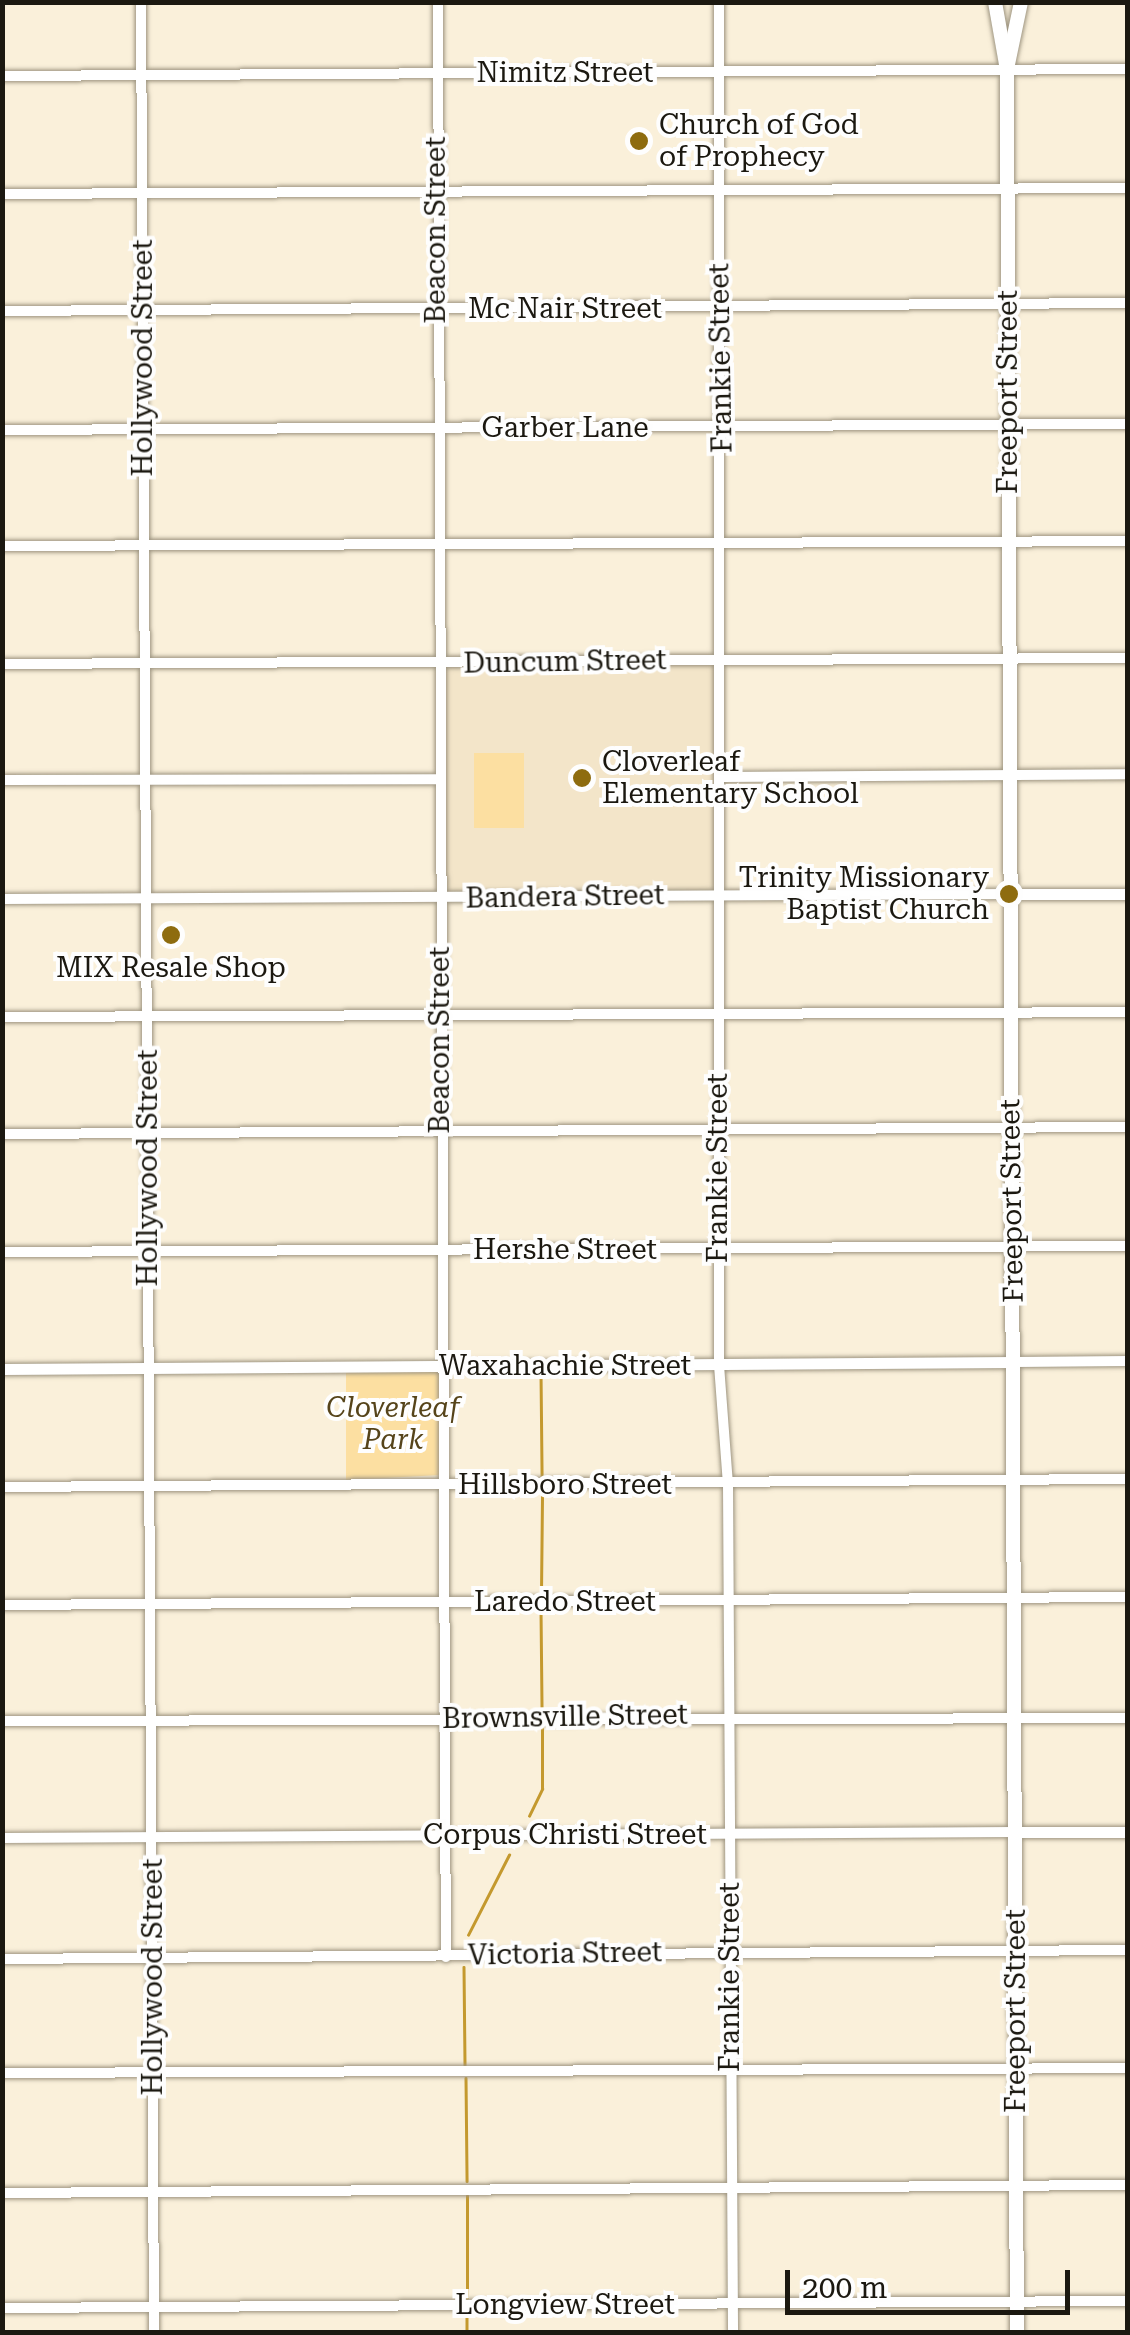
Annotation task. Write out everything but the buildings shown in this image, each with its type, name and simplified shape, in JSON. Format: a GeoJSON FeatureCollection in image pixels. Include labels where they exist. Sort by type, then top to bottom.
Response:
{"type":"FeatureCollection","features":[{"type":"Feature","properties":{"kind":"main road","name":"Freeport Street"},"geometry":{"type":"LineString","coordinates":[[995,2],[1007,70],[1018,2332]]}},
{"type":"Feature","properties":{"kind":"main road","name":"Freeport Street"},"geometry":{"type":"LineString","coordinates":[[1007,70],[1021,2]]}},
{"type":"Feature","properties":{"kind":"street","name":"Hollywood Street"},"geometry":{"type":"LineString","coordinates":[[141,2],[154,2332]]}},
{"type":"Feature","properties":{"kind":"street","name":"Beacon Street"},"geometry":{"type":"LineString","coordinates":[[438,2],[434,308],[446,1957]]}},
{"type":"Feature","properties":{"kind":"street","name":"Frankie Street"},"geometry":{"type":"LineString","coordinates":[[719,2],[724,777],[717,1014],[718,1364],[728,1484],[733,2332]]}},
{"type":"Feature","properties":{"kind":"street","name":"Nimitz Street"},"geometry":{"type":"LineString","coordinates":[[2,76],[142,72],[1128,70]]}},
{"type":"Feature","properties":{"kind":"street"},"geometry":{"type":"LineString","coordinates":[[2,194],[1128,188]]}},
{"type":"Feature","properties":{"kind":"street","name":"Mc Nair Street"},"geometry":{"type":"LineString","coordinates":[[2,312],[143,307],[721,309],[1128,304]]}},
{"type":"Feature","properties":{"kind":"street","name":"Garber Lane"},"geometry":{"type":"LineString","coordinates":[[2,430],[1128,424]]}},
{"type":"Feature","properties":{"kind":"street"},"geometry":{"type":"LineString","coordinates":[[2,546],[1128,541]]}},
{"type":"Feature","properties":{"kind":"street","name":"Duncum Street"},"geometry":{"type":"LineString","coordinates":[[2,664],[1128,658]]}},
{"type":"Feature","properties":{"kind":"street"},"geometry":{"type":"LineString","coordinates":[[724,777],[1128,774]]}},
{"type":"Feature","properties":{"kind":"street"},"geometry":{"type":"LineString","coordinates":[[2,780],[438,780]]}},
{"type":"Feature","properties":{"kind":"street","name":"Bandera Street"},"geometry":{"type":"LineString","coordinates":[[2,899],[1128,894]]}},
{"type":"Feature","properties":{"kind":"street"},"geometry":{"type":"LineString","coordinates":[[2,1018],[1128,1012]]}},
{"type":"Feature","properties":{"kind":"street"},"geometry":{"type":"LineString","coordinates":[[2,1134],[1128,1127]]}},
{"type":"Feature","properties":{"kind":"street","name":"Hershe Street"},"geometry":{"type":"LineString","coordinates":[[2,1252],[1128,1246]]}},
{"type":"Feature","properties":{"kind":"street","name":"Waxahachie Street"},"geometry":{"type":"LineString","coordinates":[[2,1369],[1128,1361]]}},
{"type":"Feature","properties":{"kind":"street","name":"Hillsboro Street"},"geometry":{"type":"LineString","coordinates":[[2,1488],[1128,1479]]}},
{"type":"Feature","properties":{"kind":"street","name":"Laredo Street"},"geometry":{"type":"LineString","coordinates":[[2,1604],[1128,1597]]}},
{"type":"Feature","properties":{"kind":"street","name":"Brownsville Street"},"geometry":{"type":"LineString","coordinates":[[2,1721],[728,1715],[1128,1718]]}},
{"type":"Feature","properties":{"kind":"street","name":"Corpus Christi Street"},"geometry":{"type":"LineString","coordinates":[[2,1838],[1128,1832]]}},
{"type":"Feature","properties":{"kind":"street","name":"Victoria Street"},"geometry":{"type":"LineString","coordinates":[[2,1959],[1128,1950]]}},
{"type":"Feature","properties":{"kind":"street"},"geometry":{"type":"LineString","coordinates":[[2,2073],[1128,2068]]}},
{"type":"Feature","properties":{"kind":"street"},"geometry":{"type":"LineString","coordinates":[[2,2193],[1128,2185]]}},
{"type":"Feature","properties":{"kind":"street","name":"Longview Street"},"geometry":{"type":"LineString","coordinates":[[2,2308],[1128,2301]]}},
{"type":"Feature","properties":{"kind":"shaded area","name":"Cloverleaf Elementary School"},"geometry":{"type":"Polygon","coordinates":[[[720,664],[720,890],[446,892],[444,667],[720,664]]]}},
{"type":"Feature","properties":{"kind":"green space"},"geometry":{"type":"Polygon","coordinates":[[[474,753],[524,753],[524,828],[474,828],[474,753]]]}},
{"type":"Feature","properties":{"kind":"green space","name":"Cloverleaf Park"},"geometry":{"type":"Polygon","coordinates":[[[434,1369],[440,1373],[441,1475],[346,1480],[346,1371],[434,1369]]]}},
{"type":"Feature","properties":{"kind":"waterway"},"geometry":{"type":"LineString","coordinates":[[541,1372],[542,1476]]}},
{"type":"Feature","properties":{"kind":"waterway"},"geometry":{"type":"LineString","coordinates":[[541,1593],[542,1491]]}},
{"type":"Feature","properties":{"kind":"waterway"},"geometry":{"type":"LineString","coordinates":[[541,1609],[542,1709]]}},
{"type":"Feature","properties":{"kind":"waterway"},"geometry":{"type":"LineString","coordinates":[[529,1816],[542,1789],[542,1725]]}},
{"type":"Feature","properties":{"kind":"waterway"},"geometry":{"type":"LineString","coordinates":[[468,1935],[509,1855]]}},
{"type":"Feature","properties":{"kind":"waterway"},"geometry":{"type":"LineString","coordinates":[[464,1967],[465,2065]]}},
{"type":"Feature","properties":{"kind":"waterway"},"geometry":{"type":"LineString","coordinates":[[466,2078],[467,2181]]}},
{"type":"Feature","properties":{"kind":"waterway"},"geometry":{"type":"LineString","coordinates":[[467,2196],[467,2298]]}},
{"type":"Feature","properties":{"kind":"waterway"},"geometry":{"type":"LineString","coordinates":[[467,2314],[467,2332]]}},
{"type":"Feature","properties":{"kind":"place","name":"Church of God of Prophecy"},"geometry":{"type":"Point","coordinates":[639,141]}},
{"type":"Feature","properties":{"kind":"place","name":"Cloverleaf Elementary School"},"geometry":{"type":"Point","coordinates":[582,778]}},
{"type":"Feature","properties":{"kind":"place","name":"Trinity Missionary Baptist Church"},"geometry":{"type":"Point","coordinates":[1009,894]}},
{"type":"Feature","properties":{"kind":"place","name":"MIX Resale Shop"},"geometry":{"type":"Point","coordinates":[171,935]}}]}
